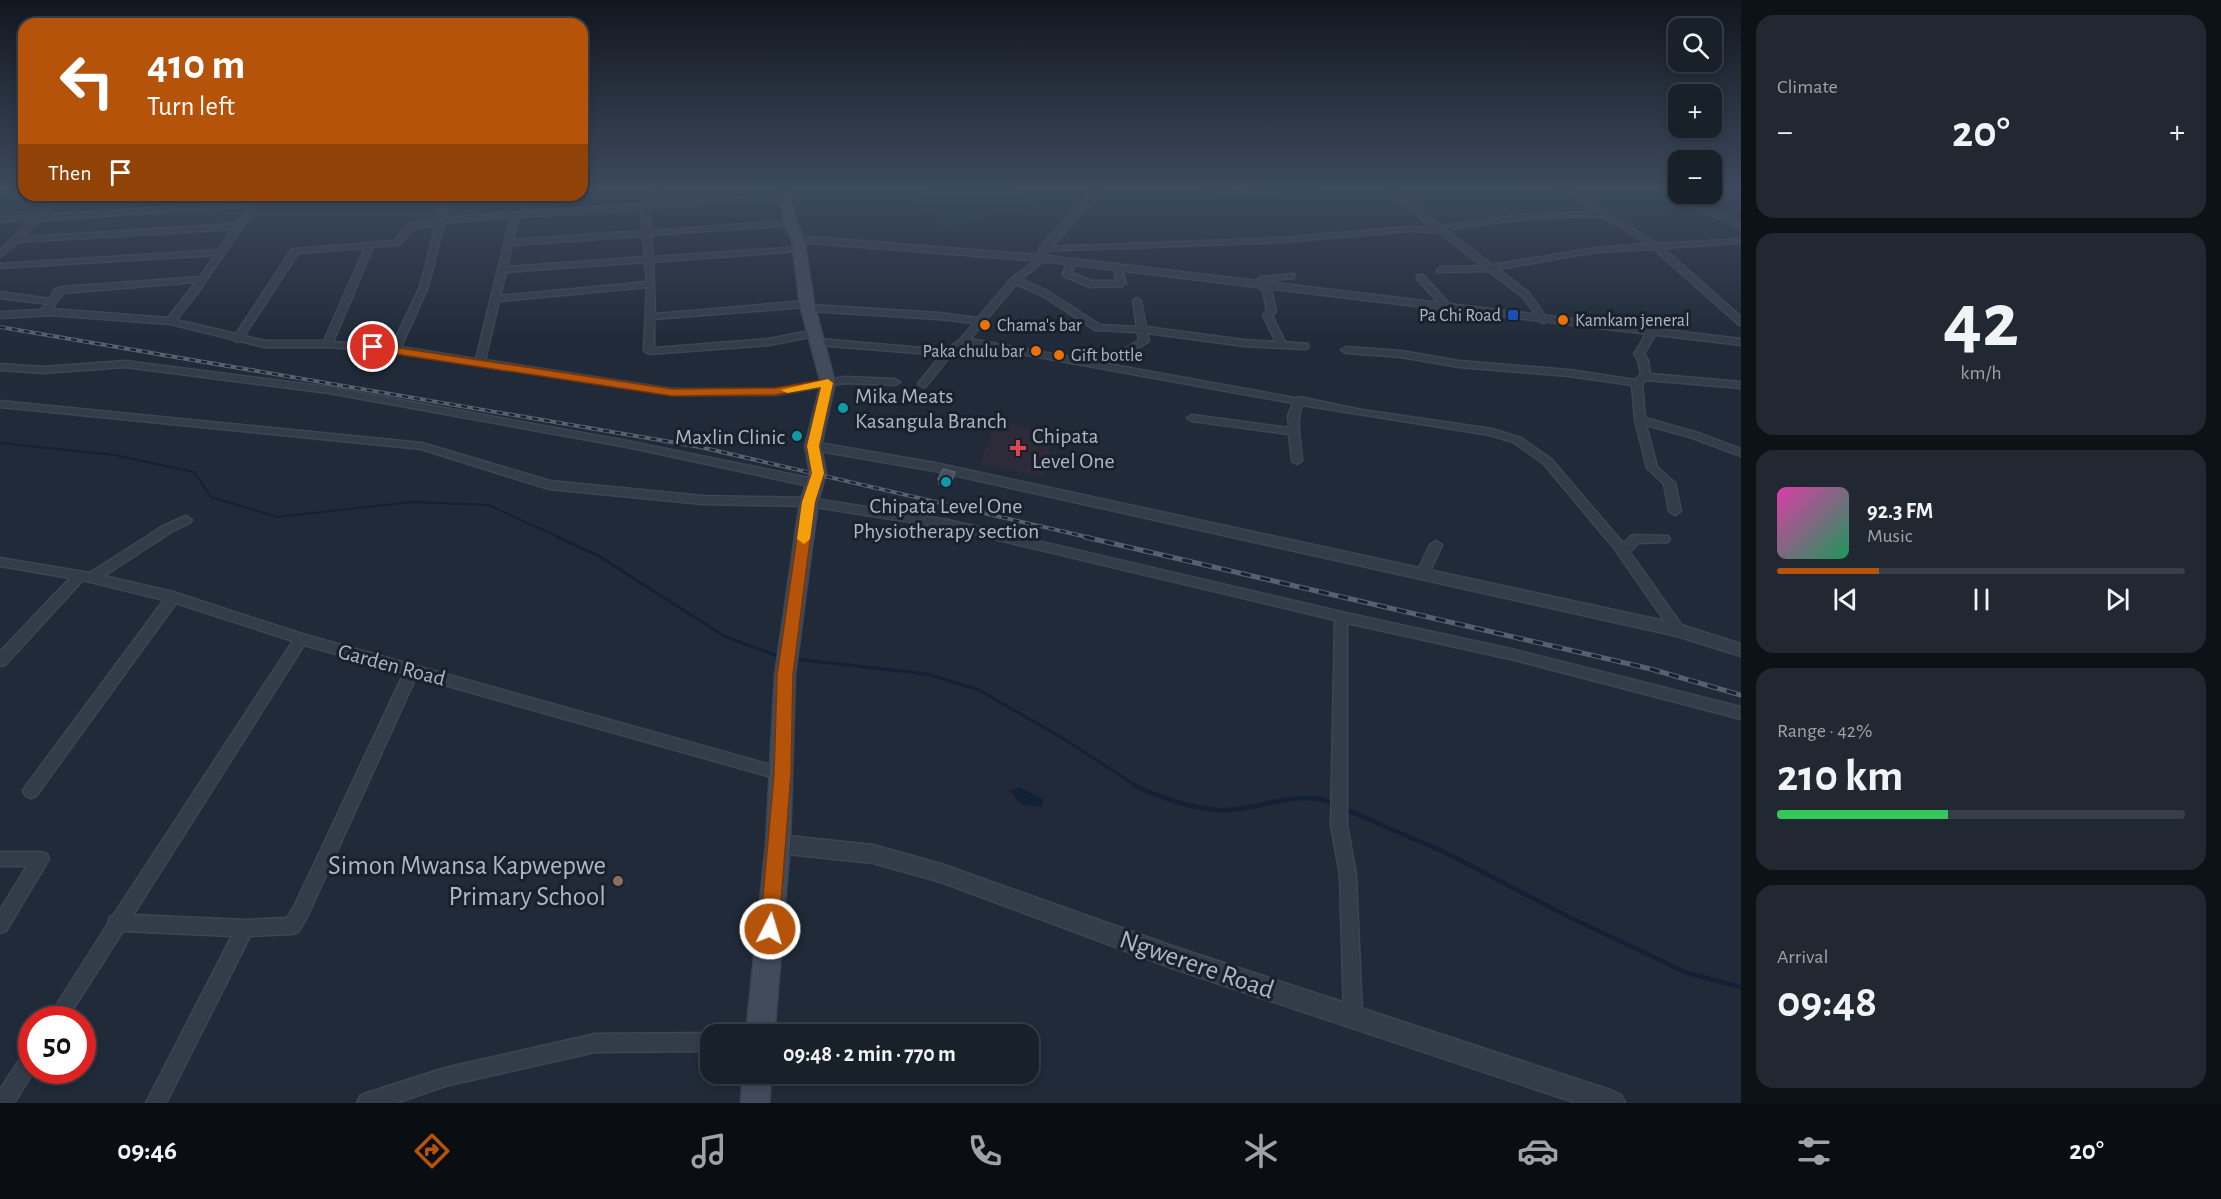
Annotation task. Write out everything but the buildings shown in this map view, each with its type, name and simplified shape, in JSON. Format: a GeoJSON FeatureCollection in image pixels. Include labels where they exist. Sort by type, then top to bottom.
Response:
{"type":"FeatureCollection","features":[{"type":"Feature","properties":{"kind":"main road"},"geometry":{"type":"LineString","coordinates":[[761,1024],[778,844],[785,675],[809,502],[818,473],[813,446],[828,383],[808,306],[797,240]]}},
{"type":"Feature","properties":{"kind":"main road"},"geometry":{"type":"LineString","coordinates":[[755,1103],[756,1084]]}},
{"type":"Feature","properties":{"kind":"street"},"geometry":{"type":"LineString","coordinates":[[0,242],[23,240]]}},
{"type":"Feature","properties":{"kind":"street"},"geometry":{"type":"LineString","coordinates":[[170,321],[228,240]]}},
{"type":"Feature","properties":{"kind":"street"},"geometry":{"type":"LineString","coordinates":[[237,339],[295,250],[370,245],[399,240]]}},
{"type":"Feature","properties":{"kind":"street"},"geometry":{"type":"LineString","coordinates":[[395,349],[424,287],[436,240]]}},
{"type":"Feature","properties":{"kind":"street"},"geometry":{"type":"LineString","coordinates":[[480,363],[508,243],[547,240]]}},
{"type":"Feature","properties":{"kind":"street"},"geometry":{"type":"LineString","coordinates":[[648,240],[651,284],[650,351],[816,338],[948,352]]}},
{"type":"Feature","properties":{"kind":"street"},"geometry":{"type":"LineString","coordinates":[[923,384],[948,352],[964,341],[1015,280],[1054,240]]}},
{"type":"Feature","properties":{"kind":"street"},"geometry":{"type":"LineString","coordinates":[[501,270],[649,259],[798,244],[1043,253],[1273,240]]}},
{"type":"Feature","properties":{"kind":"street"},"geometry":{"type":"LineString","coordinates":[[1455,240],[1526,295],[1544,320]]}},
{"type":"Feature","properties":{"kind":"street"},"geometry":{"type":"LineString","coordinates":[[1646,240],[1741,322]]}},
{"type":"Feature","properties":{"kind":"street"},"geometry":{"type":"LineString","coordinates":[[0,255],[15,241]]}},
{"type":"Feature","properties":{"kind":"street"},"geometry":{"type":"LineString","coordinates":[[1442,270],[1492,268],[1566,254],[1741,241]]}},
{"type":"Feature","properties":{"kind":"street"},"geometry":{"type":"LineString","coordinates":[[327,344],[370,245]]}},
{"type":"Feature","properties":{"kind":"street"},"geometry":{"type":"LineString","coordinates":[[0,266],[220,252]]}},
{"type":"Feature","properties":{"kind":"street"},"geometry":{"type":"LineString","coordinates":[[1043,253],[1071,261],[1449,309],[1741,342]]}},
{"type":"Feature","properties":{"kind":"street"},"geometry":{"type":"LineString","coordinates":[[1071,261],[1067,274],[1090,284],[1122,283],[1119,274],[1122,267]]}},
{"type":"Feature","properties":{"kind":"street"},"geometry":{"type":"LineString","coordinates":[[1260,285],[1263,279],[1291,276]]}},
{"type":"Feature","properties":{"kind":"street"},"geometry":{"type":"LineString","coordinates":[[1420,277],[1449,309]]}},
{"type":"Feature","properties":{"kind":"street"},"geometry":{"type":"LineString","coordinates":[[43,312],[53,302],[56,294],[63,290],[201,279]]}},
{"type":"Feature","properties":{"kind":"street"},"geometry":{"type":"LineString","coordinates":[[1015,280],[1046,294],[1098,328],[1142,330],[1244,343],[1305,346]]}},
{"type":"Feature","properties":{"kind":"street"},"geometry":{"type":"LineString","coordinates":[[495,299],[651,284]]}},
{"type":"Feature","properties":{"kind":"street"},"geometry":{"type":"LineString","coordinates":[[1260,285],[1267,290],[1272,312],[1267,315],[1282,345]]}},
{"type":"Feature","properties":{"kind":"street"},"geometry":{"type":"LineString","coordinates":[[0,295],[53,302]]}},
{"type":"Feature","properties":{"kind":"street"},"geometry":{"type":"LineString","coordinates":[[1133,354],[1130,349],[1144,341],[1137,301]]}},
{"type":"Feature","properties":{"kind":"street"},"geometry":{"type":"LineString","coordinates":[[650,317],[808,306],[939,315],[981,321]]}},
{"type":"Feature","properties":{"kind":"street"},"geometry":{"type":"LineString","coordinates":[[0,315],[43,312],[170,321],[265,344],[327,344],[395,349],[672,392],[775,392],[845,380],[878,384],[895,382]]}},
{"type":"Feature","properties":{"kind":"street"},"geometry":{"type":"LineString","coordinates":[[1651,333],[1639,354],[1643,360],[1640,420],[1652,468],[1669,483],[1675,511]]}},
{"type":"Feature","properties":{"kind":"street"},"geometry":{"type":"LineString","coordinates":[[964,341],[1362,412],[1492,432],[1517,440],[1547,461],[1618,545],[1678,630]]}},
{"type":"Feature","properties":{"kind":"street"},"geometry":{"type":"LineString","coordinates":[[1346,350],[1401,354],[1459,364],[1641,380],[1741,385]]}},
{"type":"Feature","properties":{"kind":"street"},"geometry":{"type":"LineString","coordinates":[[0,367],[63,369],[125,364],[329,390],[627,444],[814,483]]}},
{"type":"Feature","properties":{"kind":"street"},"geometry":{"type":"LineString","coordinates":[[1297,460],[1293,416],[1299,400]]}},
{"type":"Feature","properties":{"kind":"street"},"geometry":{"type":"LineString","coordinates":[[0,404],[422,446],[549,485],[703,500],[809,502],[948,524],[1341,617],[1537,660],[1741,713]]}},
{"type":"Feature","properties":{"kind":"street"},"geometry":{"type":"LineString","coordinates":[[1192,418],[1296,432]]}},
{"type":"Feature","properties":{"kind":"street"},"geometry":{"type":"LineString","coordinates":[[1640,420],[1694,435],[1741,453]]}},
{"type":"Feature","properties":{"kind":"street"},"geometry":{"type":"LineString","coordinates":[[813,446],[935,467],[1678,630],[1741,650]]}},
{"type":"Feature","properties":{"kind":"street"},"geometry":{"type":"LineString","coordinates":[[0,661],[86,576],[186,520]]}},
{"type":"Feature","properties":{"kind":"street"},"geometry":{"type":"LineString","coordinates":[[1618,545],[1628,547],[1635,539],[1664,539]]}},
{"type":"Feature","properties":{"kind":"street"},"geometry":{"type":"LineString","coordinates":[[1422,575],[1436,545]]}},
{"type":"Feature","properties":{"kind":"street","name":"Garden Road"},"geometry":{"type":"LineString","coordinates":[[0,562],[86,576],[173,597],[300,639],[782,774]]}},
{"type":"Feature","properties":{"kind":"street"},"geometry":{"type":"LineString","coordinates":[[31,790],[173,597]]}},
{"type":"Feature","properties":{"kind":"street"},"geometry":{"type":"LineString","coordinates":[[1341,617],[1339,825],[1348,874],[1353,1016]]}},
{"type":"Feature","properties":{"kind":"street"},"geometry":{"type":"LineString","coordinates":[[65,1006],[300,639]]}},
{"type":"Feature","properties":{"kind":"street"},"geometry":{"type":"LineString","coordinates":[[116,923],[245,928],[292,926],[302,911],[412,670]]}},
{"type":"Feature","properties":{"kind":"street","name":"Ngwerere Road"},"geometry":{"type":"LineString","coordinates":[[778,844],[873,854],[941,873],[1172,957],[1612,1103]]}},
{"type":"Feature","properties":{"kind":"street"},"geometry":{"type":"LineString","coordinates":[[0,860],[41,859],[0,925]]}},
{"type":"Feature","properties":{"kind":"street"},"geometry":{"type":"LineString","coordinates":[[156,1103],[245,928]]}},
{"type":"Feature","properties":{"kind":"street"},"geometry":{"type":"LineString","coordinates":[[366,1103],[445,1077],[595,1043],[700,1042]]}},
{"type":"Feature","properties":{"kind":"street"},"geometry":{"type":"LineString","coordinates":[[3,1103],[18,1080]]}},
{"type":"Feature","properties":{"kind":"shaded area","name":"Chipata Level One"},"geometry":{"type":"Polygon","coordinates":[[[996,421],[1053,432],[1044,477],[980,464],[996,421]]]}},
{"type":"Feature","properties":{"kind":"water"},"geometry":{"type":"Polygon","coordinates":[[[1019,787],[1043,799],[1042,807],[1022,805],[1010,791],[1019,787]]]}},
{"type":"Feature","properties":{"kind":"waterway"},"geometry":{"type":"LineString","coordinates":[[0,443],[114,455],[194,472],[211,497],[277,517],[412,502],[488,505],[561,538]]}},
{"type":"Feature","properties":{"kind":"waterway"},"geometry":{"type":"LineString","coordinates":[[557,537],[597,555],[724,636],[780,657]]}},
{"type":"Feature","properties":{"kind":"waterway"},"geometry":{"type":"LineString","coordinates":[[795,659],[927,674],[979,690],[1064,739],[1138,787]]}},
{"type":"Feature","properties":{"kind":"waterway"},"geometry":{"type":"LineString","coordinates":[[1135,786],[1176,802],[1219,810],[1234,810],[1306,798],[1320,799],[1334,804]]}},
{"type":"Feature","properties":{"kind":"waterway"},"geometry":{"type":"LineString","coordinates":[[1345,809],[1446,853],[1567,916],[1687,973],[1741,987]]}},
{"type":"Feature","properties":{"kind":"railway"},"geometry":{"type":"LineString","coordinates":[[0,327],[700,447],[1091,538]]}},
{"type":"Feature","properties":{"kind":"railway"},"geometry":{"type":"LineString","coordinates":[[1085,537],[1651,669],[1741,695]]}},
{"type":"Feature","properties":{"kind":"slow traffic"},"geometry":{"type":"LineString","coordinates":[[787,390],[828,383],[813,446],[818,473],[809,502],[804,539]]}},
{"type":"Feature","properties":{"kind":"place","name":"Pa Chi Road"},"geometry":{"type":"Point","coordinates":[1513,315]}},
{"type":"Feature","properties":{"kind":"place","name":"Kamkam jeneral"},"geometry":{"type":"Point","coordinates":[1563,320]}},
{"type":"Feature","properties":{"kind":"place","name":"Chama's bar"},"geometry":{"type":"Point","coordinates":[985,325]}},
{"type":"Feature","properties":{"kind":"place","name":"Paka chulu bar"},"geometry":{"type":"Point","coordinates":[1036,351]}},
{"type":"Feature","properties":{"kind":"place","name":"Gift bottle"},"geometry":{"type":"Point","coordinates":[1059,355]}},
{"type":"Feature","properties":{"kind":"place","name":"Mika Meats Kasangula Branch"},"geometry":{"type":"Point","coordinates":[843,408]}},
{"type":"Feature","properties":{"kind":"place","name":"Maxlin Clinic"},"geometry":{"type":"Point","coordinates":[797,436]}},
{"type":"Feature","properties":{"kind":"place","name":"Chipata Level One"},"geometry":{"type":"Point","coordinates":[1018,448]}},
{"type":"Feature","properties":{"kind":"place","name":"Chipata Level One Physiotherapy section"},"geometry":{"type":"Point","coordinates":[946,482]}},
{"type":"Feature","properties":{"kind":"place","name":"Simon Mwansa Kapwepwe Primary School"},"geometry":{"type":"Point","coordinates":[618,881]}},
{"type":"Feature","properties":{"kind":"route"},"geometry":{"type":"LineString","coordinates":[[373,347],[672,392],[775,392],[828,383],[813,446],[818,473],[809,502],[785,675],[778,844],[770,929]]}}]}
